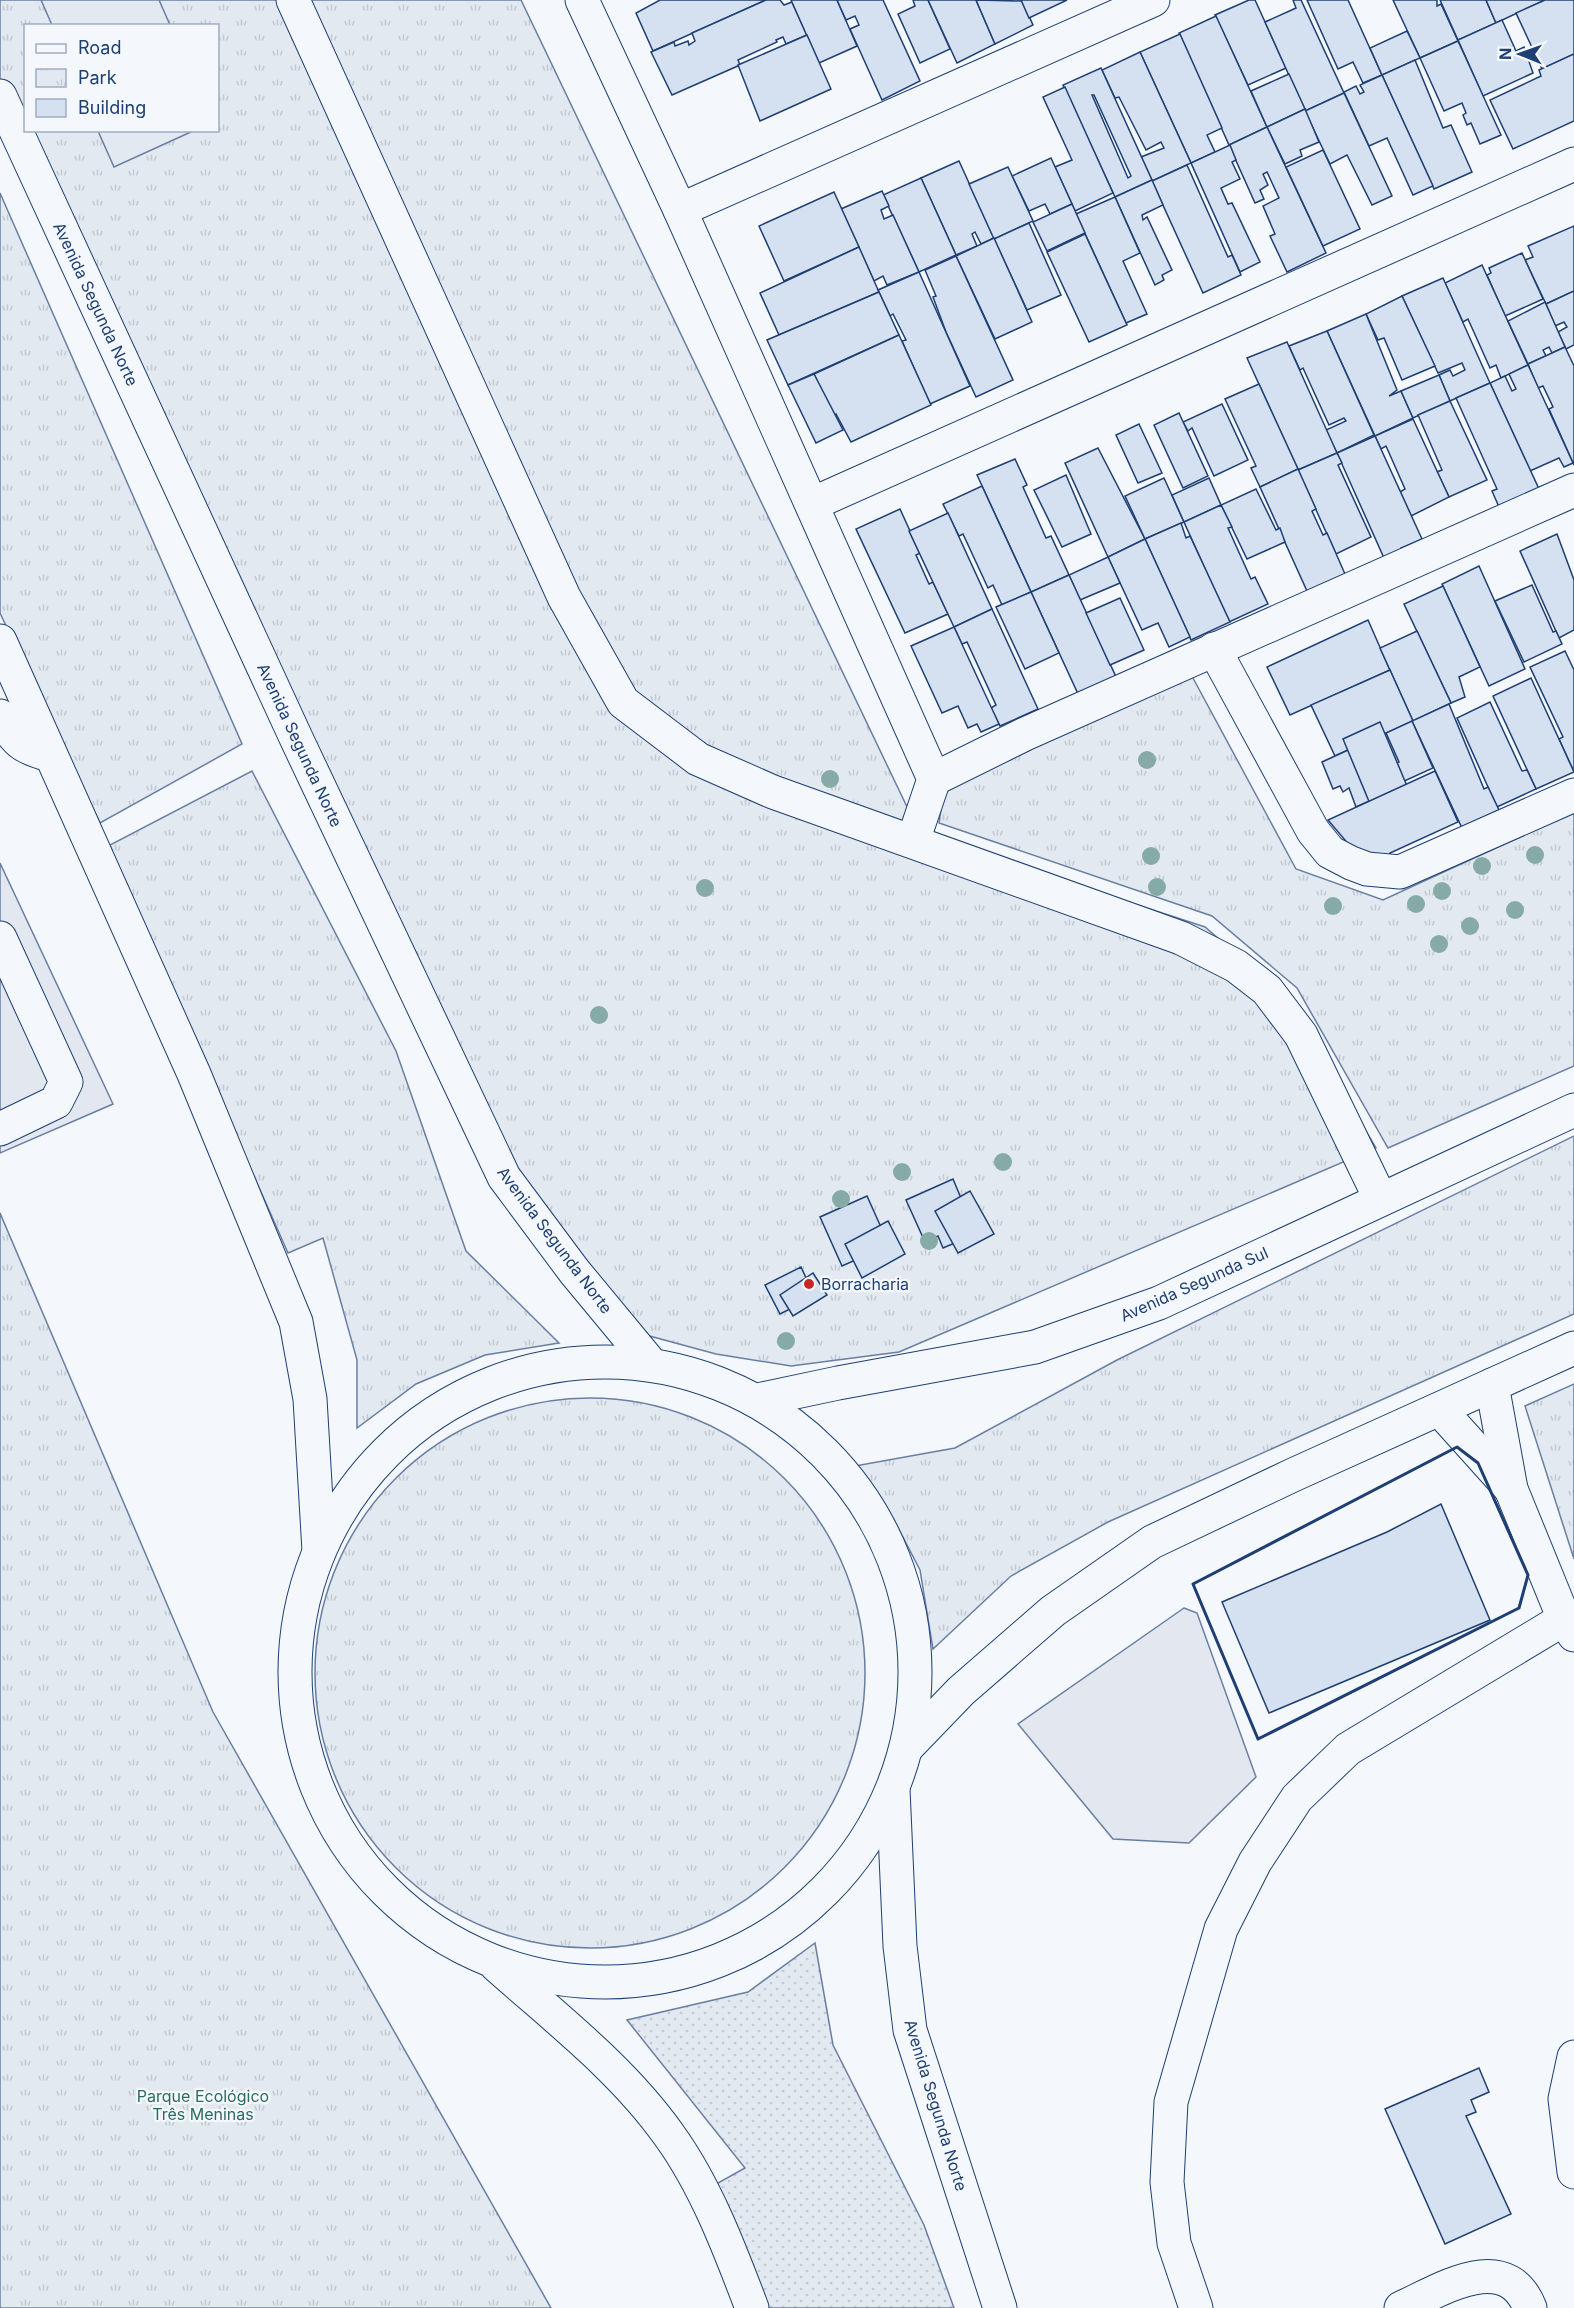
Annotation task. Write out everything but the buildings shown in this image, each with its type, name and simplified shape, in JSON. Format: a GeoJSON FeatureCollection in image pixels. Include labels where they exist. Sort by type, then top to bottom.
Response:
{"type":"FeatureCollection","features":[{"type":"Feature","properties":{"kind":"main road"},"geometry":{"type":"LineString","coordinates":[[293,0],[564,597],[623,702],[698,759],[773,792],[1181,938],[1244,972],[1268,990],[1301,1035],[1380,1198]]}},
{"type":"Feature","properties":{"kind":"main road"},"geometry":{"type":"LineString","coordinates":[[582,0],[680,210],[934,779],[913,841]]}},
{"type":"Feature","properties":{"kind":"main road"},"geometry":{"type":"LineString","coordinates":[[680,210],[1153,0]]}},
{"type":"Feature","properties":{"kind":"main road","name":"Avenida Segunda Norte"},"geometry":{"type":"LineString","coordinates":[[0,96],[297,740],[504,1177],[574,1271],[651,1364]]}},
{"type":"Feature","properties":{"kind":"main road"},"geometry":{"type":"LineString","coordinates":[[812,504],[1574,164]]}},
{"type":"Feature","properties":{"kind":"main road"},"geometry":{"type":"LineString","coordinates":[[934,779],[1025,734],[1574,490]]}},
{"type":"Feature","properties":{"kind":"main road"},"geometry":{"type":"LineString","coordinates":[[0,641],[194,1074],[296,1322],[310,1399],[319,1552]]}},
{"type":"Feature","properties":{"kind":"main road"},"geometry":{"type":"LineString","coordinates":[[1214,649],[1313,831],[1330,852],[1351,863],[1367,869],[1400,872],[1574,795]]}},
{"type":"Feature","properties":{"kind":"main road"},"geometry":{"type":"LineString","coordinates":[[0,716],[16,741],[24,748],[50,755]]}},
{"type":"Feature","properties":{"kind":"main road"},"geometry":{"type":"LineString","coordinates":[[0,938],[66,1082],[56,1102],[0,1129]]}},
{"type":"Feature","properties":{"kind":"main road","name":"Avenida Segunda Sul"},"geometry":{"type":"LineString","coordinates":[[758,1400],[1035,1347],[1159,1303],[1380,1198],[1574,1110]]}},
{"type":"Feature","properties":{"kind":"main road"},"geometry":{"type":"LineString","coordinates":[[907,1747],[961,1691],[1053,1611],[1152,1542],[1293,1475],[1574,1348]]}},
{"type":"Feature","properties":{"kind":"main road"},"geometry":{"type":"LineString","coordinates":[[593,1360],[651,1364],[706,1377],[758,1400],[813,1440],[857,1490],[890,1549],[910,1613],[915,1680],[907,1747],[893,1789],[854,1859],[798,1917],[730,1958],[654,1980],[574,1983],[496,1965],[443,1938],[396,1903],[356,1859],[324,1804],[303,1742],[295,1678],[301,1614],[319,1552],[346,1500],[383,1454],[428,1416],[479,1387],[535,1368],[593,1360]]}},
{"type":"Feature","properties":{"kind":"main road"},"geometry":{"type":"LineString","coordinates":[[1196,2308],[1174,2243],[1167,2182],[1171,2102],[1221,1929],[1255,1862],[1297,1798],[1348,1749],[1569,1627],[1511,1490],[1492,1385]]}},
{"type":"Feature","properties":{"kind":"main road"},"geometry":{"type":"LineString","coordinates":[[1440,1410],[1511,1490]]}},
{"type":"Feature","properties":{"kind":"main road","name":"Avenida Segunda Norte"},"geometry":{"type":"LineString","coordinates":[[893,1789],[900,1946],[910,2030],[1000,2308]]}},
{"type":"Feature","properties":{"kind":"main road"},"geometry":{"type":"LineString","coordinates":[[496,1965],[634,2091],[670,2136],[708,2203],[752,2308]]}},
{"type":"Feature","properties":{"kind":"main road"},"geometry":{"type":"LineString","coordinates":[[1574,2057],[1565,2099],[1574,2172]]}},
{"type":"Feature","properties":{"kind":"main road"},"geometry":{"type":"LineString","coordinates":[[1401,2308],[1462,2280],[1488,2275],[1508,2280],[1526,2299],[1530,2308]]}},
{"type":"Feature","properties":{"kind":"green space"},"geometry":{"type":"Polygon","coordinates":[[[0,0],[521,0],[920,834],[1205,927],[1287,998],[1376,1148],[899,1352],[791,1366],[716,1354],[646,1335],[493,1162],[0,92],[0,0]]]}},
{"type":"Feature","properties":{"kind":"green space"},"geometry":{"type":"Polygon","coordinates":[[[41,0],[159,0],[170,24],[52,24],[41,0]]]}},
{"type":"Feature","properties":{"kind":"green space"},"geometry":{"type":"Polygon","coordinates":[[[98,132],[191,132],[114,167],[98,132]]]}},
{"type":"Feature","properties":{"kind":"green space"},"geometry":{"type":"Polygon","coordinates":[[[0,193],[242,744],[100,823],[0,613],[0,193]]]}},
{"type":"Feature","properties":{"kind":"green space"},"geometry":{"type":"Polygon","coordinates":[[[1187,667],[1296,869],[1383,900],[1574,812],[1574,1066],[1388,1148],[1297,988],[1212,916],[939,823],[947,768],[1187,667]]]}},
{"type":"Feature","properties":{"kind":"green space"},"geometry":{"type":"Polygon","coordinates":[[[252,771],[396,1051],[466,1251],[559,1343],[485,1355],[416,1384],[357,1428],[357,1360],[323,1238],[288,1253],[108,846],[252,771]]]}},
{"type":"Feature","properties":{"kind":"green space"},"geometry":{"type":"Polygon","coordinates":[[[1574,1136],[1574,1314],[1108,1522],[1011,1576],[933,1649],[920,1570],[894,1520],[855,1466],[955,1448],[1117,1360],[1574,1136]]]}},
{"type":"Feature","properties":{"kind":"green space","name":"Parque Ecológico Três Meninas"},"geometry":{"type":"Polygon","coordinates":[[[0,1213],[213,1712],[551,2308],[0,2308],[0,1213]]]}},
{"type":"Feature","properties":{"kind":"green space"},"geometry":{"type":"Polygon","coordinates":[[[1574,1384],[1574,1559],[1525,1406],[1574,1384]]]}},
{"type":"Feature","properties":{"kind":"green space"},"geometry":{"type":"Polygon","coordinates":[[[590,1398],[644,1403],[695,1419],[743,1444],[784,1479],[819,1520],[844,1568],[860,1619],[865,1673],[860,1727],[844,1778],[819,1826],[784,1867],[743,1902],[695,1927],[644,1943],[590,1948],[536,1943],[485,1927],[437,1902],[396,1867],[361,1826],[336,1778],[320,1727],[315,1673],[320,1619],[336,1568],[361,1520],[396,1479],[437,1444],[485,1419],[536,1403],[590,1398]]]}},
{"type":"Feature","properties":{"kind":"green space"},"geometry":{"type":"Polygon","coordinates":[[[815,1943],[833,2045],[924,2225],[954,2308],[758,2308],[709,2188],[745,2168],[627,2020],[748,1992],[815,1943]]]}},
{"type":"Feature","properties":{"kind":"shaded area"},"geometry":{"type":"Polygon","coordinates":[[[0,863],[113,1104],[0,1153],[0,863]]]}},
{"type":"Feature","properties":{"kind":"shaded area"},"geometry":{"type":"Polygon","coordinates":[[[1184,1608],[1197,1613],[1256,1777],[1189,1843],[1113,1839],[1018,1724],[1184,1608]]]}},
{"type":"Feature","properties":{"kind":"wall"},"geometry":{"type":"LineString","coordinates":[[1457,1447],[1478,1463],[1528,1575],[1519,1608],[1258,1739],[1193,1584],[1457,1447]]}},
{"type":"Feature","properties":{"kind":"place","name":"Borracharia"},"geometry":{"type":"Point","coordinates":[809,1284]}}]}
